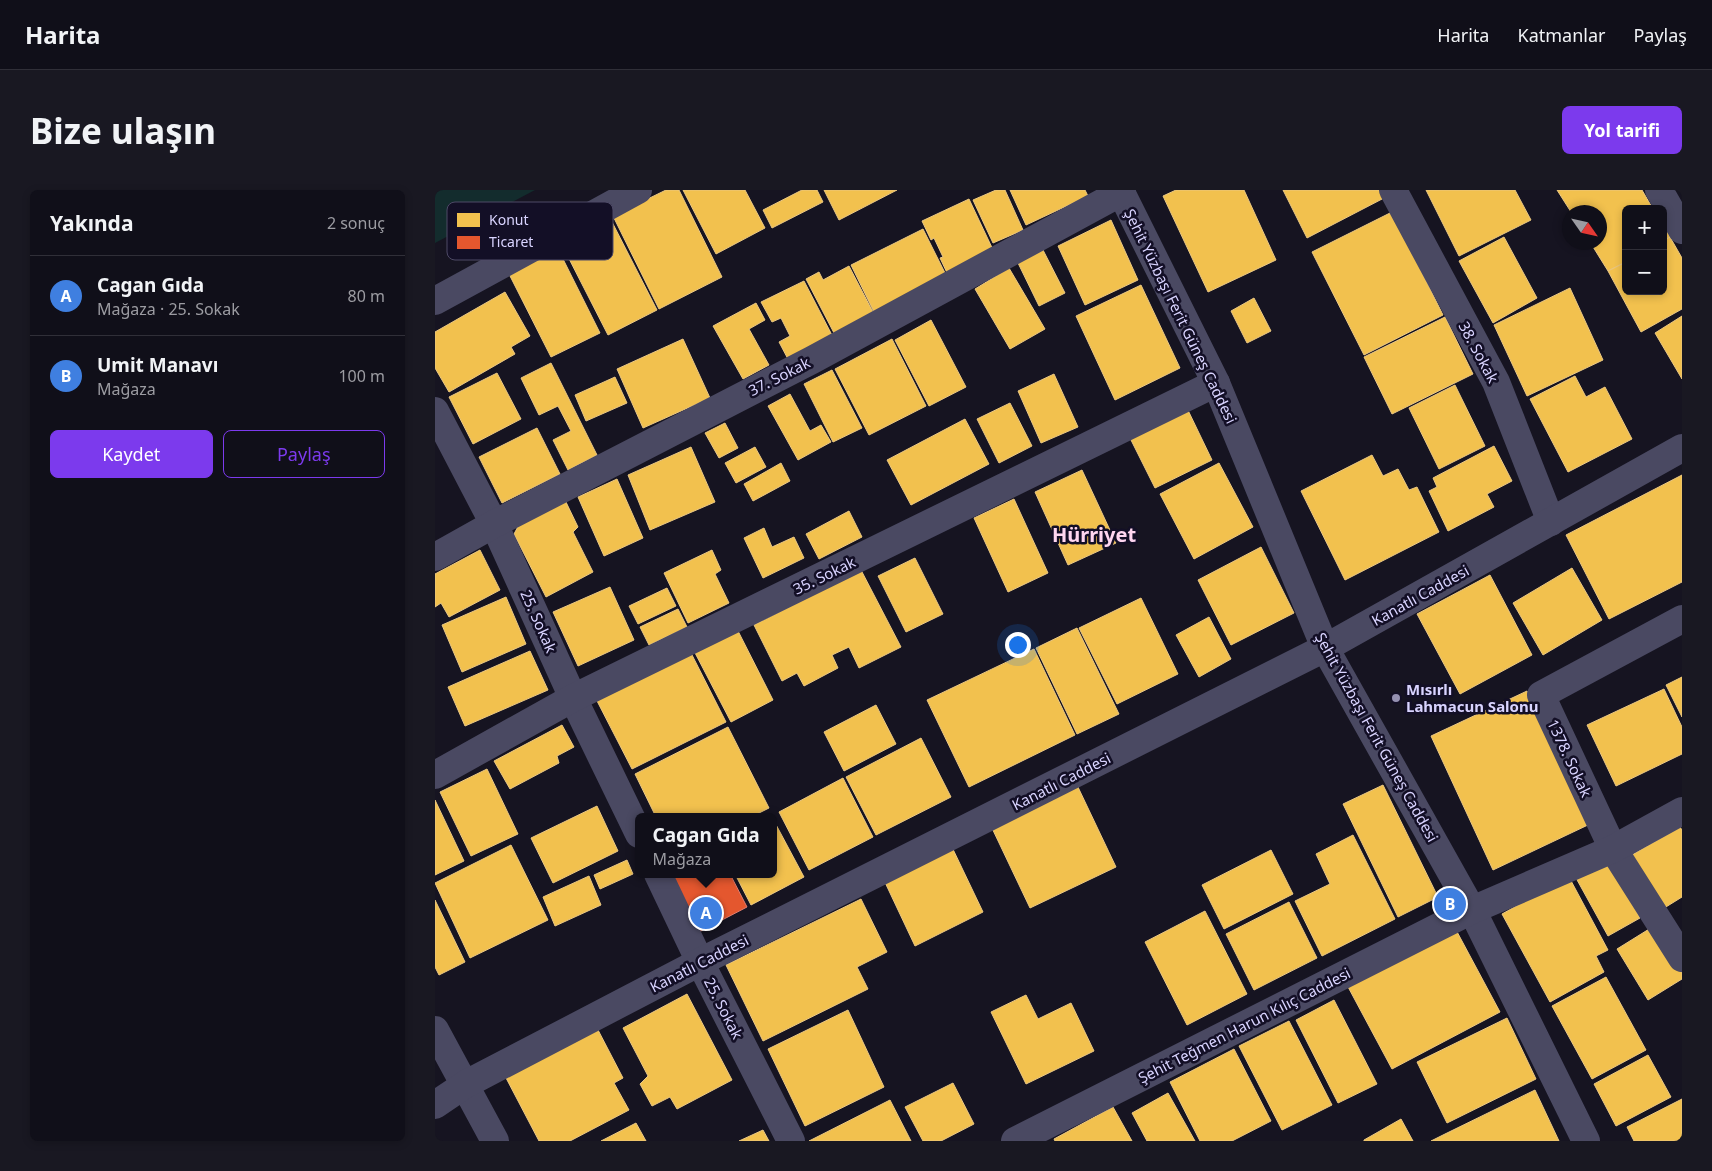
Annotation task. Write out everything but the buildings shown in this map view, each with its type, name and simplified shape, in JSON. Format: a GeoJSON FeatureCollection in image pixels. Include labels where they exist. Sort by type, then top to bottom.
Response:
{"type":"FeatureCollection","features":[{"type":"Feature","properties":{"kind":"street"},"geometry":{"type":"LineString","coordinates":[[613,204],[638,190]]}},
{"type":"Feature","properties":{"kind":"street","name":"38. Sokak"},"geometry":{"type":"LineString","coordinates":[[1393,190],[1496,382],[1551,522]]}},
{"type":"Feature","properties":{"kind":"street"},"geometry":{"type":"LineString","coordinates":[[1659,190],[1682,230]]}},
{"type":"Feature","properties":{"kind":"street","name":"Şehit Yüzbaşı Ferit Güneş Caddesi"},"geometry":{"type":"LineString","coordinates":[[1121,191],[1216,383],[1325,648],[1472,910],[1586,1141]]}},
{"type":"Feature","properties":{"kind":"street","name":"37. Sokak"},"geometry":{"type":"LineString","coordinates":[[435,557],[812,360],[1121,191]]}},
{"type":"Feature","properties":{"kind":"street"},"geometry":{"type":"LineString","coordinates":[[435,301],[510,260]]}},
{"type":"Feature","properties":{"kind":"street","name":"35. Sokak"},"geometry":{"type":"LineString","coordinates":[[435,775],[573,698],[1216,383]]}},
{"type":"Feature","properties":{"kind":"street","name":"25. Sokak"},"geometry":{"type":"LineString","coordinates":[[435,411],[495,524],[573,698],[635,826]]}},
{"type":"Feature","properties":{"kind":"street","name":"Kanatlı Caddesi"},"geometry":{"type":"LineString","coordinates":[[435,1105],[466,1084],[700,962],[1325,648],[1682,448]]}},
{"type":"Feature","properties":{"kind":"street","name":"1378. Sokak"},"geometry":{"type":"LineString","coordinates":[[1682,619],[1541,694],[1613,849],[1682,958]]}},
{"type":"Feature","properties":{"kind":"street"},"geometry":{"type":"LineString","coordinates":[[1472,910],[1613,849],[1682,811]]}},
{"type":"Feature","properties":{"kind":"street","name":"25. Sokak"},"geometry":{"type":"LineString","coordinates":[[660,878],[700,962],[791,1141]]}},
{"type":"Feature","properties":{"kind":"street","name":"Şehit Teğmen Harun Kılıç Caddesi"},"geometry":{"type":"LineString","coordinates":[[1015,1141],[1472,910]]}},
{"type":"Feature","properties":{"kind":"street"},"geometry":{"type":"LineString","coordinates":[[435,1030],[466,1084],[495,1141]]}},
{"type":"Feature","properties":{"kind":"green space"},"geometry":{"type":"Polygon","coordinates":[[[435,190],[535,190],[512,202],[447,202],[447,237],[435,243],[435,190]]]}},
{"type":"Feature","properties":{"kind":"place","name":"Mısırlı Lahmacun Salonu"},"geometry":{"type":"Point","coordinates":[1396,698]}},
{"type":"Feature","properties":{"kind":"place","name":"Umit Manavı"},"geometry":{"type":"Point","coordinates":[1450,904]}},
{"type":"Feature","properties":{"kind":"place","name":"Cagan Gıda"},"geometry":{"type":"Point","coordinates":[706,913]}},
{"type":"Feature","properties":{"kind":"district","name":"Hürriyet"},"geometry":{"type":"Point","coordinates":[1094,534]}}]}
